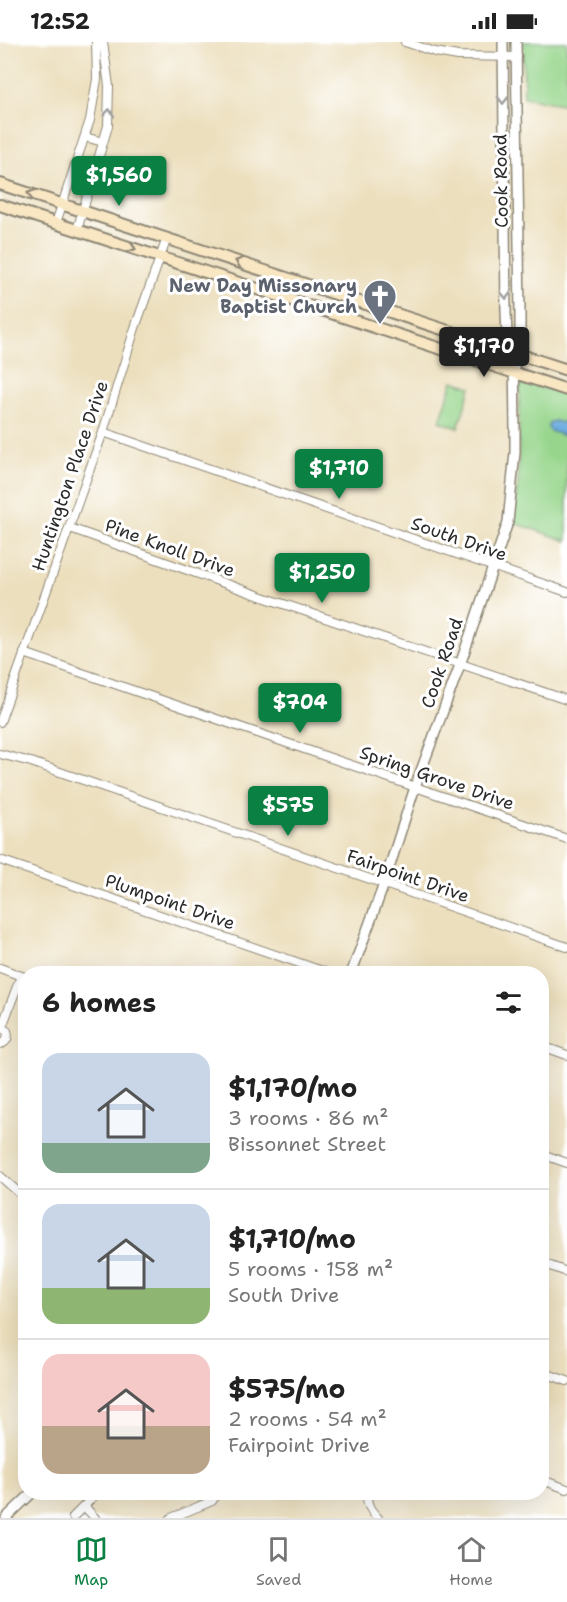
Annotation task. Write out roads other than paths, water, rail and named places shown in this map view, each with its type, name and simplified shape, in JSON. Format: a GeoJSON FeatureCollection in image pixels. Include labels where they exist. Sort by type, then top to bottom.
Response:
{"type":"FeatureCollection","features":[{"type":"Feature","properties":{"kind":"main road"},"geometry":{"type":"LineString","coordinates":[[0,184],[567,370]]}},
{"type":"Feature","properties":{"kind":"main road"},"geometry":{"type":"LineString","coordinates":[[0,205],[567,390]]}},
{"type":"Feature","properties":{"kind":"main road"},"geometry":{"type":"LineString","coordinates":[[329,313],[336,293]]}},
{"type":"Feature","properties":{"kind":"main road"},"geometry":{"type":"LineString","coordinates":[[404,337],[411,318]]}},
{"type":"Feature","properties":{"kind":"street"},"geometry":{"type":"LineString","coordinates":[[56,223],[92,111],[97,79],[96,42]]}},
{"type":"Feature","properties":{"kind":"street"},"geometry":{"type":"LineString","coordinates":[[76,230],[108,126],[109,86],[103,42]]}},
{"type":"Feature","properties":{"kind":"street"},"geometry":{"type":"LineString","coordinates":[[405,42],[435,52],[458,56],[517,57]]}},
{"type":"Feature","properties":{"kind":"street","name":"Cook Road"},"geometry":{"type":"LineString","coordinates":[[354,966],[508,522],[515,452],[514,353],[507,335],[503,42]]}},
{"type":"Feature","properties":{"kind":"street","name":"Cook Road"},"geometry":{"type":"LineString","coordinates":[[514,353],[520,342],[516,42]]}},
{"type":"Feature","properties":{"kind":"street"},"geometry":{"type":"LineString","coordinates":[[85,137],[103,142]]}},
{"type":"Feature","properties":{"kind":"street","name":"Huntington Place Drive"},"geometry":{"type":"LineString","coordinates":[[0,722],[70,528],[167,238]]}},
{"type":"Feature","properties":{"kind":"street","name":"South Drive"},"geometry":{"type":"LineString","coordinates":[[103,432],[567,592]]}},
{"type":"Feature","properties":{"kind":"street","name":"Pine Knoll Drive"},"geometry":{"type":"LineString","coordinates":[[70,528],[460,665],[567,700]]}},
{"type":"Feature","properties":{"kind":"street","name":"Spring Grove Drive"},"geometry":{"type":"LineString","coordinates":[[24,653],[567,839]]}},
{"type":"Feature","properties":{"kind":"street","name":"Fairpoint Drive"},"geometry":{"type":"LineString","coordinates":[[0,754],[42,765],[567,947]]}},
{"type":"Feature","properties":{"kind":"street","name":"Plumpoint Drive"},"geometry":{"type":"LineString","coordinates":[[0,860],[308,966]]}},
{"type":"Feature","properties":{"kind":"street"},"geometry":{"type":"LineString","coordinates":[[0,968],[18,974]]}},
{"type":"Feature","properties":{"kind":"street"},"geometry":{"type":"LineString","coordinates":[[0,1044],[6,1042],[8,1036],[7,1031],[1,1027],[18,988]]}},
{"type":"Feature","properties":{"kind":"street"},"geometry":{"type":"LineString","coordinates":[[549,1049],[567,1055]]}},
{"type":"Feature","properties":{"kind":"street"},"geometry":{"type":"LineString","coordinates":[[549,1157],[567,1163]]}},
{"type":"Feature","properties":{"kind":"street"},"geometry":{"type":"LineString","coordinates":[[0,1176],[18,1192]]}},
{"type":"Feature","properties":{"kind":"street"},"geometry":{"type":"LineString","coordinates":[[549,1266],[567,1272]]}},
{"type":"Feature","properties":{"kind":"street"},"geometry":{"type":"LineString","coordinates":[[549,1375],[567,1381]]}},
{"type":"Feature","properties":{"kind":"street"},"geometry":{"type":"LineString","coordinates":[[6,1518],[25,1500]]}},
{"type":"Feature","properties":{"kind":"street"},"geometry":{"type":"LineString","coordinates":[[73,1517],[90,1500]]}},
{"type":"Feature","properties":{"kind":"street"},"geometry":{"type":"LineString","coordinates":[[171,1518],[213,1500]]}},
{"type":"Feature","properties":{"kind":"street"},"geometry":{"type":"LineString","coordinates":[[366,1500],[370,1511],[378,1518]]}},
{"type":"Feature","properties":{"kind":"street"},"geometry":{"type":"LineString","coordinates":[[84,1506],[95,1518]]}},
{"type":"Feature","properties":{"kind":"water"},"geometry":{"type":"Polygon","coordinates":[[[567,413],[567,437],[550,431],[549,423],[554,421],[563,423],[567,413]]]}},
{"type":"Feature","properties":{"kind":"place","name":"New Day Missonary Baptist Church"},"geometry":{"type":"Point","coordinates":[380,325]}}]}
